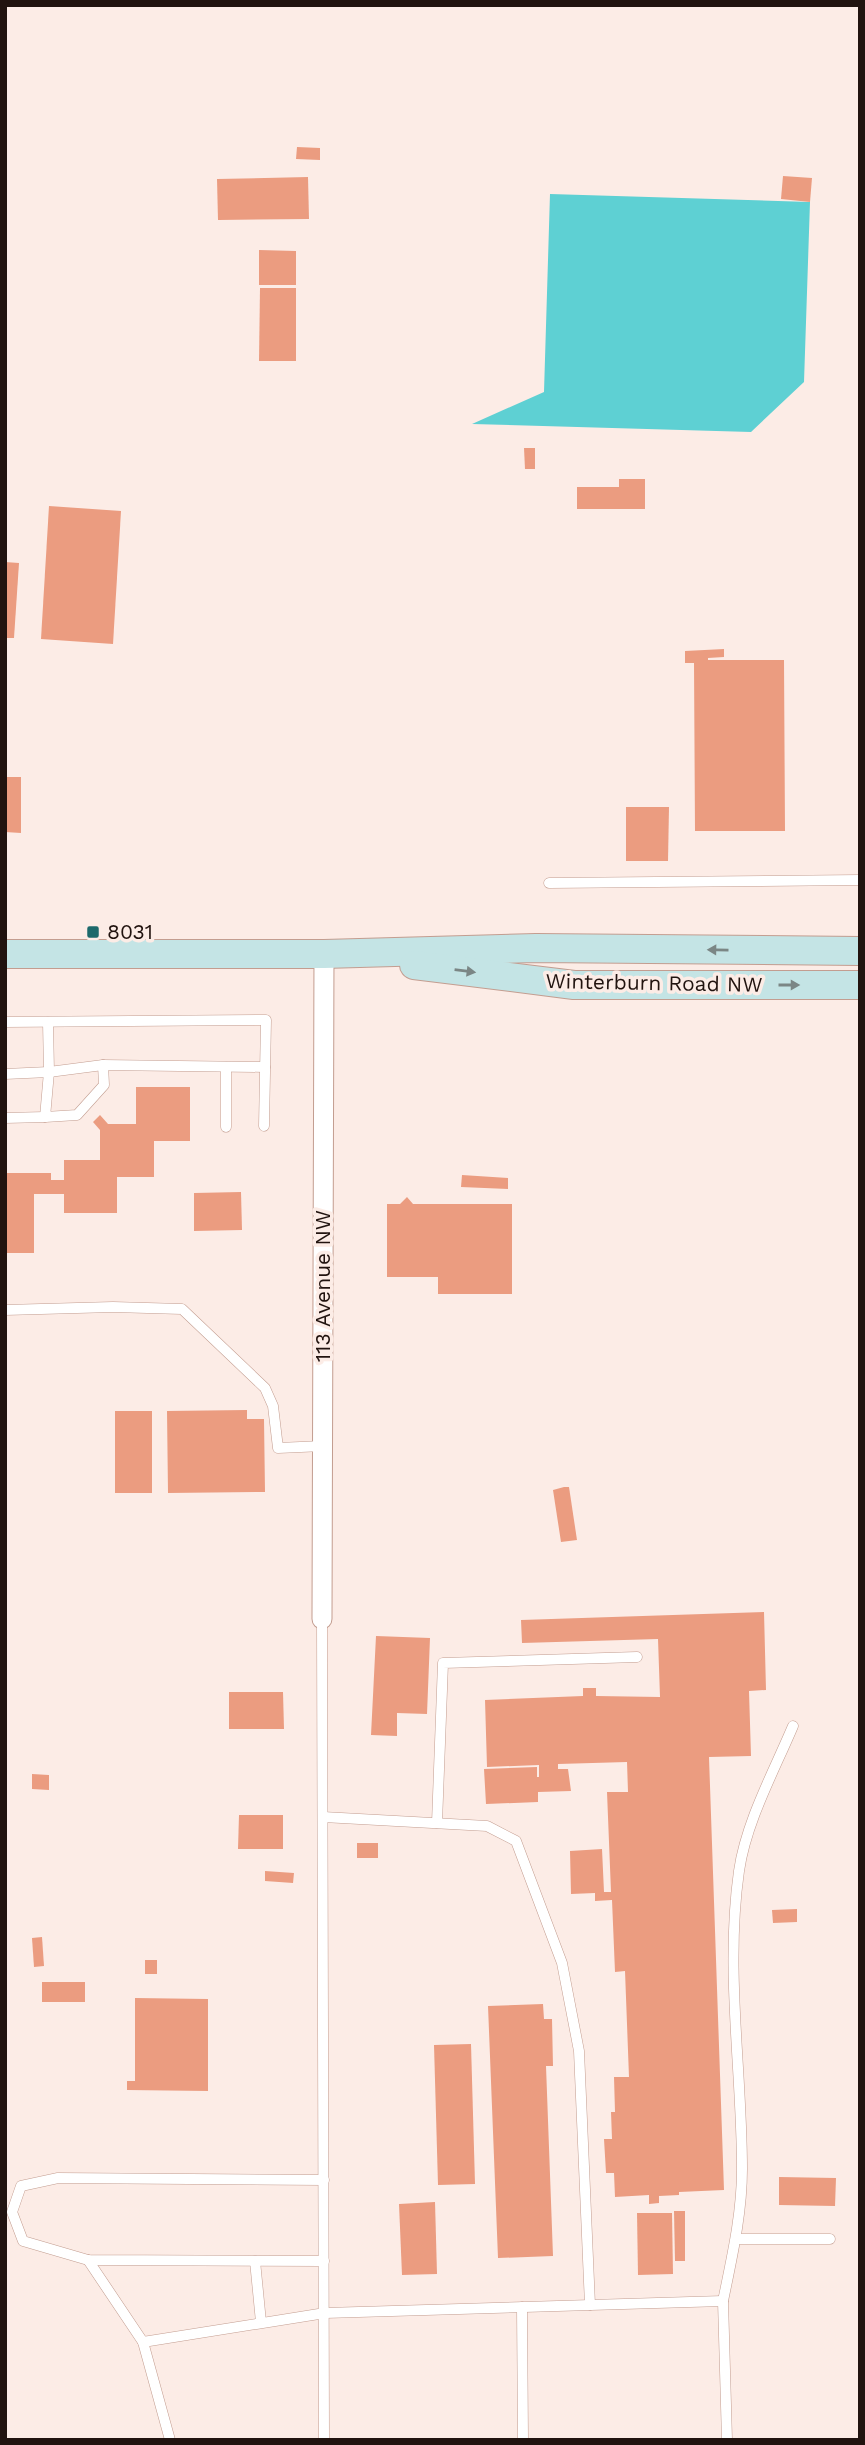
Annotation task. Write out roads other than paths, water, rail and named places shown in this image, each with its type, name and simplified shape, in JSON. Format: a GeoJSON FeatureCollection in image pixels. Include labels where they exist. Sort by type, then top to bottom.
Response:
{"type":"FeatureCollection","features":[{"type":"Feature","properties":{"kind":"main road","name":"Winterburn Road NW"},"geometry":{"type":"LineString","coordinates":[[5,954],[324,954],[536,948],[860,951]]}},
{"type":"Feature","properties":{"kind":"main road","name":"Winterburn Road NW"},"geometry":{"type":"LineString","coordinates":[[324,954],[574,985],[860,985]]}},
{"type":"Feature","properties":{"kind":"street","name":"113 Avenue NW"},"geometry":{"type":"LineString","coordinates":[[323,1619],[324,954]]}},
{"type":"Feature","properties":{"kind":"lane"},"geometry":{"type":"LineString","coordinates":[[549,883],[860,880]]}},
{"type":"Feature","properties":{"kind":"lane"},"geometry":{"type":"LineString","coordinates":[[5,1022],[266,1020],[264,1126]]}},
{"type":"Feature","properties":{"kind":"lane"},"geometry":{"type":"LineString","coordinates":[[46,1117],[48,1022]]}},
{"type":"Feature","properties":{"kind":"lane"},"geometry":{"type":"LineString","coordinates":[[5,1074],[49,1073],[103,1065],[265,1067]]}},
{"type":"Feature","properties":{"kind":"lane"},"geometry":{"type":"LineString","coordinates":[[5,1118],[77,1115],[104,1085],[103,1065]]}},
{"type":"Feature","properties":{"kind":"lane"},"geometry":{"type":"LineString","coordinates":[[226,1066],[226,1127]]}},
{"type":"Feature","properties":{"kind":"lane"},"geometry":{"type":"LineString","coordinates":[[5,1310],[114,1307],[182,1309],[265,1388],[273,1406],[278,1448],[323,1446]]}},
{"type":"Feature","properties":{"kind":"lane"},"geometry":{"type":"LineString","coordinates":[[323,1619],[324,2440]]}},
{"type":"Feature","properties":{"kind":"lane"},"geometry":{"type":"LineString","coordinates":[[437,1823],[443,1663],[637,1657]]}},
{"type":"Feature","properties":{"kind":"lane"},"geometry":{"type":"LineString","coordinates":[[727,2440],[723,2301],[737,2238],[742,2171],[733,1949],[739,1869],[750,1828],[793,1726]]}},
{"type":"Feature","properties":{"kind":"lane"},"geometry":{"type":"LineString","coordinates":[[323,1817],[487,1826],[516,1841],[562,1963],[579,2051],[590,2305]]}},
{"type":"Feature","properties":{"kind":"lane"},"geometry":{"type":"LineString","coordinates":[[324,2180],[58,2178],[22,2186],[12,2212],[23,2241],[88,2260],[324,2262]]}},
{"type":"Feature","properties":{"kind":"lane"},"geometry":{"type":"LineString","coordinates":[[737,2238],[830,2239]]}},
{"type":"Feature","properties":{"kind":"lane"},"geometry":{"type":"LineString","coordinates":[[88,2260],[143,2342],[170,2440]]}},
{"type":"Feature","properties":{"kind":"lane"},"geometry":{"type":"LineString","coordinates":[[255,2261],[261,2322]]}},
{"type":"Feature","properties":{"kind":"lane"},"geometry":{"type":"LineString","coordinates":[[143,2342],[325,2313],[723,2301]]}},
{"type":"Feature","properties":{"kind":"lane"},"geometry":{"type":"LineString","coordinates":[[522,2307],[523,2440]]}},
{"type":"Feature","properties":{"kind":"water"},"geometry":{"type":"Polygon","coordinates":[[[550,194],[810,202],[804,382],[751,432],[472,424],[544,392],[550,194]]]}},
{"type":"Feature","properties":{"kind":"place","name":"8031"},"geometry":{"type":"Point","coordinates":[93,932]}}]}
